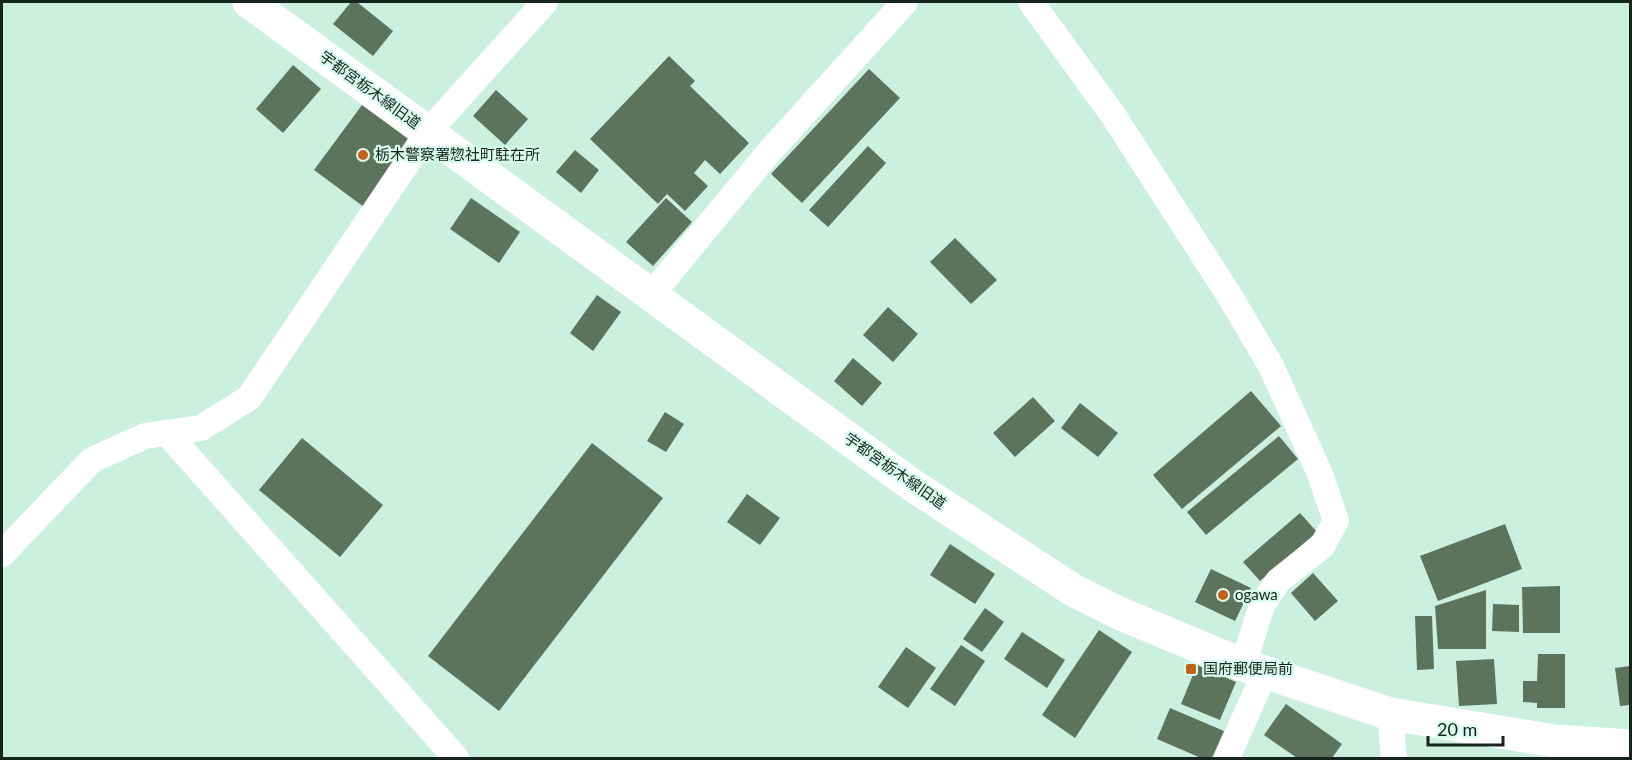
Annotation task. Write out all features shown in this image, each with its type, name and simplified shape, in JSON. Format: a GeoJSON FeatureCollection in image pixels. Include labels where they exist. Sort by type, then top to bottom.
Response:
{"type":"FeatureCollection","features":[{"type":"Feature","properties":{"kind":"street","name":"宇都宮栃木線旧道"},"geometry":{"type":"LineString","coordinates":[[249,2],[912,485],[1073,590],[1119,613],[1254,668],[1390,714],[1555,741],[1630,746]]}},
{"type":"Feature","properties":{"kind":"street"},"geometry":{"type":"LineString","coordinates":[[2,554],[92,460],[145,436],[201,428],[249,398],[428,132],[545,2]]}},
{"type":"Feature","properties":{"kind":"street"},"geometry":{"type":"LineString","coordinates":[[651,295],[770,151],[905,2]]}},
{"type":"Feature","properties":{"kind":"street"},"geometry":{"type":"LineString","coordinates":[[1031,2],[1113,115],[1271,366],[1320,474],[1336,521],[1322,546],[1278,581],[1262,605],[1254,668],[1227,759]]}},
{"type":"Feature","properties":{"kind":"street"},"geometry":{"type":"LineString","coordinates":[[167,433],[456,759]]}},
{"type":"Feature","properties":{"kind":"street"},"geometry":{"type":"LineString","coordinates":[[1390,714],[1394,759]]}},
{"type":"Feature","properties":{"kind":"building"},"geometry":{"type":"Polygon","coordinates":[[[351,2],[357,2],[393,31],[373,56],[333,24],[351,2]]]}},
{"type":"Feature","properties":{"kind":"building"},"geometry":{"type":"Polygon","coordinates":[[[669,56],[695,81],[690,86],[749,143],[720,174],[705,160],[694,173],[708,186],[685,211],[667,194],[658,204],[590,139],[669,56]]]}},
{"type":"Feature","properties":{"kind":"building"},"geometry":{"type":"Polygon","coordinates":[[[293,65],[321,89],[283,133],[256,109],[293,65]]]}},
{"type":"Feature","properties":{"kind":"building"},"geometry":{"type":"Polygon","coordinates":[[[869,69],[900,98],[802,203],[771,174],[869,69]]]}},
{"type":"Feature","properties":{"kind":"building"},"geometry":{"type":"Polygon","coordinates":[[[496,90],[528,119],[505,145],[473,116],[496,90]]]}},
{"type":"Feature","properties":{"kind":"building","name":"栃木警察署惣社町駐在所"},"geometry":{"type":"Polygon","coordinates":[[[362,105],[411,141],[364,207],[314,170],[362,105]]]}},
{"type":"Feature","properties":{"kind":"building"},"geometry":{"type":"Polygon","coordinates":[[[868,146],[886,163],[828,227],[809,210],[868,146]]]}},
{"type":"Feature","properties":{"kind":"building"},"geometry":{"type":"Polygon","coordinates":[[[575,150],[599,170],[581,193],[556,172],[575,150]]]}},
{"type":"Feature","properties":{"kind":"building"},"geometry":{"type":"Polygon","coordinates":[[[471,198],[520,232],[499,263],[450,229],[471,198]]]}},
{"type":"Feature","properties":{"kind":"building"},"geometry":{"type":"Polygon","coordinates":[[[666,198],[692,222],[653,266],[626,242],[666,198]]]}},
{"type":"Feature","properties":{"kind":"building"},"geometry":{"type":"Polygon","coordinates":[[[955,238],[997,280],[971,304],[930,262],[955,238]]]}},
{"type":"Feature","properties":{"kind":"building"},"geometry":{"type":"Polygon","coordinates":[[[597,295],[621,312],[593,351],[570,333],[597,295]]]}},
{"type":"Feature","properties":{"kind":"building"},"geometry":{"type":"Polygon","coordinates":[[[888,307],[918,334],[893,362],[863,335],[888,307]]]}},
{"type":"Feature","properties":{"kind":"building"},"geometry":{"type":"Polygon","coordinates":[[[853,358],[882,383],[862,406],[834,381],[853,358]]]}},
{"type":"Feature","properties":{"kind":"building"},"geometry":{"type":"Polygon","coordinates":[[[1251,391],[1281,426],[1182,509],[1153,475],[1251,391]]]}},
{"type":"Feature","properties":{"kind":"building"},"geometry":{"type":"Polygon","coordinates":[[[1033,397],[1055,421],[1015,457],[993,433],[1033,397]]]}},
{"type":"Feature","properties":{"kind":"building"},"geometry":{"type":"Polygon","coordinates":[[[1080,403],[1118,433],[1098,457],[1061,428],[1080,403]]]}},
{"type":"Feature","properties":{"kind":"building"},"geometry":{"type":"Polygon","coordinates":[[[665,412],[684,424],[666,452],[647,441],[665,412]]]}},
{"type":"Feature","properties":{"kind":"building"},"geometry":{"type":"Polygon","coordinates":[[[1279,436],[1298,459],[1206,535],[1187,512],[1279,436]]]}},
{"type":"Feature","properties":{"kind":"building"},"geometry":{"type":"Polygon","coordinates":[[[302,438],[383,505],[340,557],[259,490],[302,438]]]}},
{"type":"Feature","properties":{"kind":"building"},"geometry":{"type":"Polygon","coordinates":[[[592,443],[663,498],[499,711],[428,656],[592,443]]]}},
{"type":"Feature","properties":{"kind":"building"},"geometry":{"type":"Polygon","coordinates":[[[747,494],[780,518],[760,545],[727,522],[747,494]]]}},
{"type":"Feature","properties":{"kind":"building"},"geometry":{"type":"Polygon","coordinates":[[[1300,513],[1317,532],[1260,581],[1243,562],[1300,513]]]}},
{"type":"Feature","properties":{"kind":"building"},"geometry":{"type":"Polygon","coordinates":[[[1505,524],[1522,569],[1438,601],[1420,556],[1505,524]]]}},
{"type":"Feature","properties":{"kind":"building"},"geometry":{"type":"Polygon","coordinates":[[[950,544],[995,574],[975,604],[930,575],[950,544]]]}},
{"type":"Feature","properties":{"kind":"building","name":"ogawa"},"geometry":{"type":"Polygon","coordinates":[[[1211,569],[1251,588],[1235,621],[1195,602],[1211,569]]]}},
{"type":"Feature","properties":{"kind":"building"},"geometry":{"type":"Polygon","coordinates":[[[1313,573],[1338,601],[1315,621],[1291,593],[1313,573]]]}},
{"type":"Feature","properties":{"kind":"building"},"geometry":{"type":"Polygon","coordinates":[[[1560,586],[1560,633],[1523,633],[1522,587],[1560,586]]]}},
{"type":"Feature","properties":{"kind":"building"},"geometry":{"type":"Polygon","coordinates":[[[1486,590],[1486,649],[1438,649],[1435,606],[1486,590]]]}},
{"type":"Feature","properties":{"kind":"building"},"geometry":{"type":"Polygon","coordinates":[[[1493,604],[1519,605],[1519,632],[1492,631],[1493,604]]]}},
{"type":"Feature","properties":{"kind":"building"},"geometry":{"type":"Polygon","coordinates":[[[985,608],[1004,622],[982,652],[963,639],[985,608]]]}},
{"type":"Feature","properties":{"kind":"building"},"geometry":{"type":"Polygon","coordinates":[[[1415,616],[1432,616],[1434,669],[1417,670],[1415,616]]]}},
{"type":"Feature","properties":{"kind":"building"},"geometry":{"type":"Polygon","coordinates":[[[1099,630],[1132,652],[1075,738],[1042,715],[1099,630]]]}},
{"type":"Feature","properties":{"kind":"building"},"geometry":{"type":"Polygon","coordinates":[[[1022,632],[1065,660],[1047,688],[1004,659],[1022,632]]]}},
{"type":"Feature","properties":{"kind":"building"},"geometry":{"type":"Polygon","coordinates":[[[961,645],[985,661],[955,706],[930,689],[961,645]]]}},
{"type":"Feature","properties":{"kind":"building"},"geometry":{"type":"Polygon","coordinates":[[[906,647],[936,668],[908,708],[878,687],[906,647]]]}},
{"type":"Feature","properties":{"kind":"building"},"geometry":{"type":"Polygon","coordinates":[[[1538,654],[1565,654],[1565,708],[1537,708],[1537,703],[1523,702],[1523,681],[1537,681],[1538,654]]]}},
{"type":"Feature","properties":{"kind":"building"},"geometry":{"type":"Polygon","coordinates":[[[1494,659],[1497,704],[1459,706],[1456,661],[1494,659]]]}},
{"type":"Feature","properties":{"kind":"building"},"geometry":{"type":"Polygon","coordinates":[[[1197,665],[1236,682],[1220,720],[1181,704],[1197,665]]]}},
{"type":"Feature","properties":{"kind":"building"},"geometry":{"type":"Polygon","coordinates":[[[1630,666],[1630,705],[1620,706],[1615,668],[1630,666]]]}},
{"type":"Feature","properties":{"kind":"building"},"geometry":{"type":"Polygon","coordinates":[[[1286,704],[1342,744],[1332,758],[1297,758],[1264,735],[1286,704]]]}},
{"type":"Feature","properties":{"kind":"building"},"geometry":{"type":"Polygon","coordinates":[[[1170,708],[1224,731],[1212,758],[1201,758],[1157,739],[1170,708]]]}},
{"type":"Feature","properties":{"kind":"place","name":"栃木警察署惣社町駐在所"},"geometry":{"type":"Point","coordinates":[363,155]}},
{"type":"Feature","properties":{"kind":"place","name":"ogawa"},"geometry":{"type":"Point","coordinates":[1223,595]}},
{"type":"Feature","properties":{"kind":"place","name":"国府郵便局前"},"geometry":{"type":"Point","coordinates":[1191,669]}}]}
